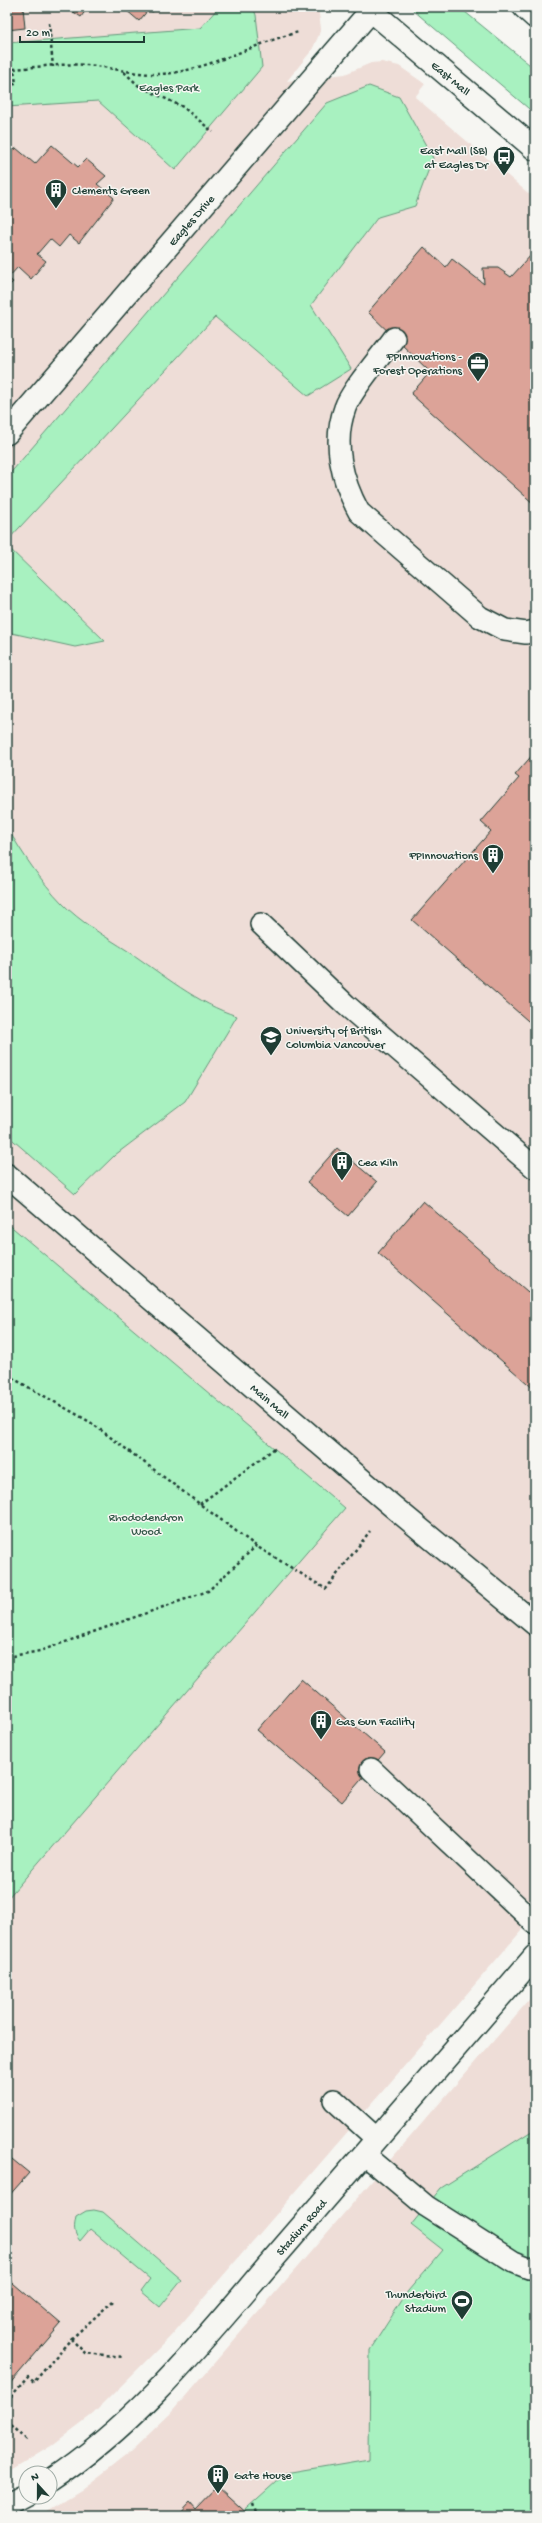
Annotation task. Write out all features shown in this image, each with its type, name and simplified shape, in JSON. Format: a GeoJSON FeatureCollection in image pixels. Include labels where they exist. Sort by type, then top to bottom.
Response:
{"type":"FeatureCollection","features":[{"type":"Feature","properties":{"kind":"street"},"geometry":{"type":"LineString","coordinates":[[524,7],[535,17]]}},
{"type":"Feature","properties":{"kind":"street","name":"East Mall"},"geometry":{"type":"LineString","coordinates":[[371,8],[535,149]]}},
{"type":"Feature","properties":{"kind":"street","name":"Eagles Drive"},"geometry":{"type":"LineString","coordinates":[[7,434],[371,8]]}},
{"type":"Feature","properties":{"kind":"street","name":"Main Mall"},"geometry":{"type":"LineString","coordinates":[[7,1175],[301,1429],[535,1624]]}},
{"type":"Feature","properties":{"kind":"street","name":"Stadium Road"},"geometry":{"type":"LineString","coordinates":[[58,2476],[80,2461],[126,2422],[190,2356],[535,1956]]}},
{"type":"Feature","properties":{"kind":"street"},"geometry":{"type":"LineString","coordinates":[[7,2505],[18,2499]]}},
{"type":"Feature","properties":{"kind":"lane"},"geometry":{"type":"LineString","coordinates":[[394,338],[345,408],[339,437],[341,469],[349,494],[359,512],[480,618],[505,630],[526,633],[535,631]]}},
{"type":"Feature","properties":{"kind":"lane"},"geometry":{"type":"LineString","coordinates":[[262,924],[346,1005],[535,1168]]}},
{"type":"Feature","properties":{"kind":"lane"},"geometry":{"type":"LineString","coordinates":[[371,1769],[535,1924]]}},
{"type":"Feature","properties":{"kind":"lane"},"geometry":{"type":"LineString","coordinates":[[334,2100],[371,2146],[426,2206],[514,2262],[528,2268],[535,2267]]}},
{"type":"Feature","properties":{"kind":"path"},"geometry":{"type":"LineString","coordinates":[[49,23],[53,67]]}},
{"type":"Feature","properties":{"kind":"path"},"geometry":{"type":"LineString","coordinates":[[7,85],[16,84],[14,69],[87,65],[124,72],[160,74],[195,69],[269,39],[299,32]]}},
{"type":"Feature","properties":{"kind":"path"},"geometry":{"type":"LineString","coordinates":[[124,72],[139,86],[182,107],[213,132]]}},
{"type":"Feature","properties":{"kind":"path"},"geometry":{"type":"LineString","coordinates":[[7,1375],[90,1422],[256,1546],[326,1589],[391,1505]]}},
{"type":"Feature","properties":{"kind":"path"},"geometry":{"type":"LineString","coordinates":[[200,1504],[301,1429]]}},
{"type":"Feature","properties":{"kind":"path"},"geometry":{"type":"LineString","coordinates":[[7,1657],[40,1651],[208,1591],[256,1546]]}},
{"type":"Feature","properties":{"kind":"path"},"geometry":{"type":"LineString","coordinates":[[7,2401],[28,2377],[34,2382],[71,2339],[113,2301]]}},
{"type":"Feature","properties":{"kind":"path"},"geometry":{"type":"LineString","coordinates":[[71,2339],[85,2353],[124,2357]]}},
{"type":"Feature","properties":{"kind":"path"},"geometry":{"type":"LineString","coordinates":[[7,2421],[28,2441]]}},
{"type":"Feature","properties":{"kind":"path"},"geometry":{"type":"LineString","coordinates":[[253,2504],[257,2516]]}},
{"type":"Feature","properties":{"kind":"shaded area","name":"University of British Columbia Vancouver"},"geometry":{"type":"Polygon","coordinates":[[[7,7],[318,7],[321,28],[318,37],[312,50],[287,81],[345,74],[371,63],[382,62],[399,66],[425,84],[415,97],[535,199],[535,1915],[170,2337],[93,2414],[51,2446],[7,2473],[7,7]]]}},
{"type":"Feature","properties":{"kind":"shaded area"},"geometry":{"type":"Polygon","coordinates":[[[535,1993],[535,2516],[38,2516],[81,2490],[128,2454],[170,2414],[535,1993]]]}},
{"type":"Feature","properties":{"kind":"green space","name":"Eagles Park"},"geometry":{"type":"Polygon","coordinates":[[[219,7],[253,7],[256,15],[262,67],[175,170],[98,101],[7,107],[7,43],[200,28],[219,7]]]}},
{"type":"Feature","properties":{"kind":"green space"},"geometry":{"type":"Polygon","coordinates":[[[414,7],[459,7],[535,69],[535,114],[413,10],[414,7]]]}},
{"type":"Feature","properties":{"kind":"green space"},"geometry":{"type":"Polygon","coordinates":[[[369,86],[399,97],[433,158],[415,206],[378,217],[311,305],[351,369],[308,396],[215,317],[7,541],[7,477],[327,103],[369,86]]]}},
{"type":"Feature","properties":{"kind":"green space"},"geometry":{"type":"Polygon","coordinates":[[[7,546],[105,641],[75,647],[7,632],[7,546]]]}},
{"type":"Feature","properties":{"kind":"green space"},"geometry":{"type":"Polygon","coordinates":[[[7,827],[39,876],[62,903],[77,917],[194,996],[223,1011],[237,1016],[185,1102],[115,1155],[75,1194],[7,1135],[7,827]]]}},
{"type":"Feature","properties":{"kind":"green space","name":"Rhododendron Wood"},"geometry":{"type":"Polygon","coordinates":[[[7,1223],[345,1508],[7,1899],[7,1223]]]}},
{"type":"Feature","properties":{"kind":"green space","name":"Thunderbird Stadium"},"geometry":{"type":"Polygon","coordinates":[[[535,2129],[535,2516],[238,2516],[286,2473],[369,2459],[370,2350],[408,2291],[443,2250],[411,2225],[441,2188],[535,2129]]]}},
{"type":"Feature","properties":{"kind":"green space"},"geometry":{"type":"Polygon","coordinates":[[[94,2210],[103,2212],[182,2280],[160,2307],[141,2291],[150,2279],[90,2229],[80,2241],[76,2235],[75,2229],[76,2217],[86,2211],[94,2210]]]}},
{"type":"Feature","properties":{"kind":"building"},"geometry":{"type":"Polygon","coordinates":[[[7,7],[23,7],[25,28],[7,30],[7,7]]]}},
{"type":"Feature","properties":{"kind":"building"},"geometry":{"type":"Polygon","coordinates":[[[66,7],[88,7],[81,17],[66,7]]]}},
{"type":"Feature","properties":{"kind":"building"},"geometry":{"type":"Polygon","coordinates":[[[115,7],[159,7],[152,12],[149,9],[139,21],[126,10],[120,11],[115,7]]]}},
{"type":"Feature","properties":{"kind":"building","name":"Clements Green"},"geometry":{"type":"Polygon","coordinates":[[[7,144],[15,150],[16,148],[35,164],[52,145],[78,167],[86,159],[106,176],[97,184],[114,198],[79,243],[69,235],[59,247],[50,239],[37,254],[46,261],[31,279],[18,267],[8,278],[13,282],[7,288],[7,144]]]}},
{"type":"Feature","properties":{"kind":"building","name":"FPInnovations - Forest Operations"},"geometry":{"type":"Polygon","coordinates":[[[424,247],[446,267],[452,259],[484,284],[483,268],[498,268],[511,277],[532,254],[535,257],[535,505],[411,394],[430,372],[368,312],[424,247]]]}},
{"type":"Feature","properties":{"kind":"building","name":"FPInnovations"},"geometry":{"type":"Polygon","coordinates":[[[535,752],[535,1027],[412,920],[491,831],[481,822],[519,778],[515,775],[535,752]]]}},
{"type":"Feature","properties":{"kind":"building","name":"Cea Kiln"},"geometry":{"type":"Polygon","coordinates":[[[337,1148],[377,1182],[348,1216],[307,1182],[337,1148]]]}},
{"type":"Feature","properties":{"kind":"building"},"geometry":{"type":"Polygon","coordinates":[[[423,1201],[535,1298],[535,1390],[378,1253],[423,1201]]]}},
{"type":"Feature","properties":{"kind":"building","name":"Gas Gun Facility"},"geometry":{"type":"Polygon","coordinates":[[[301,1679],[385,1752],[342,1802],[257,1730],[301,1679]]]}},
{"type":"Feature","properties":{"kind":"building"},"geometry":{"type":"Polygon","coordinates":[[[7,2155],[29,2173],[7,2198],[7,2155]]]}},
{"type":"Feature","properties":{"kind":"building"},"geometry":{"type":"Polygon","coordinates":[[[7,2278],[61,2324],[7,2387],[7,2278]]]}},
{"type":"Feature","properties":{"kind":"building","name":"Gate House"},"geometry":{"type":"Polygon","coordinates":[[[218,2487],[250,2516],[178,2516],[190,2503],[196,2510],[218,2487]]]}},
{"type":"Feature","properties":{"kind":"place","name":"East Mall (SB) at Eagles Dr"},"geometry":{"type":"Point","coordinates":[504,176]}},
{"type":"Feature","properties":{"kind":"place","name":"Clements Green"},"geometry":{"type":"Point","coordinates":[56,210]}},
{"type":"Feature","properties":{"kind":"place","name":"FPInnovations - Forest Operations"},"geometry":{"type":"Point","coordinates":[478,382]}},
{"type":"Feature","properties":{"kind":"place","name":"FPInnovations"},"geometry":{"type":"Point","coordinates":[493,874]}},
{"type":"Feature","properties":{"kind":"place","name":"University of British Columbia Vancouver"},"geometry":{"type":"Point","coordinates":[271,1056]}},
{"type":"Feature","properties":{"kind":"place","name":"Cea Kiln"},"geometry":{"type":"Point","coordinates":[342,1182]}},
{"type":"Feature","properties":{"kind":"place","name":"Gas Gun Facility"},"geometry":{"type":"Point","coordinates":[321,1740]}},
{"type":"Feature","properties":{"kind":"place","name":"Thunderbird Stadium"},"geometry":{"type":"Point","coordinates":[462,2320]}},
{"type":"Feature","properties":{"kind":"place","name":"Gate House"},"geometry":{"type":"Point","coordinates":[218,2494]}}]}
